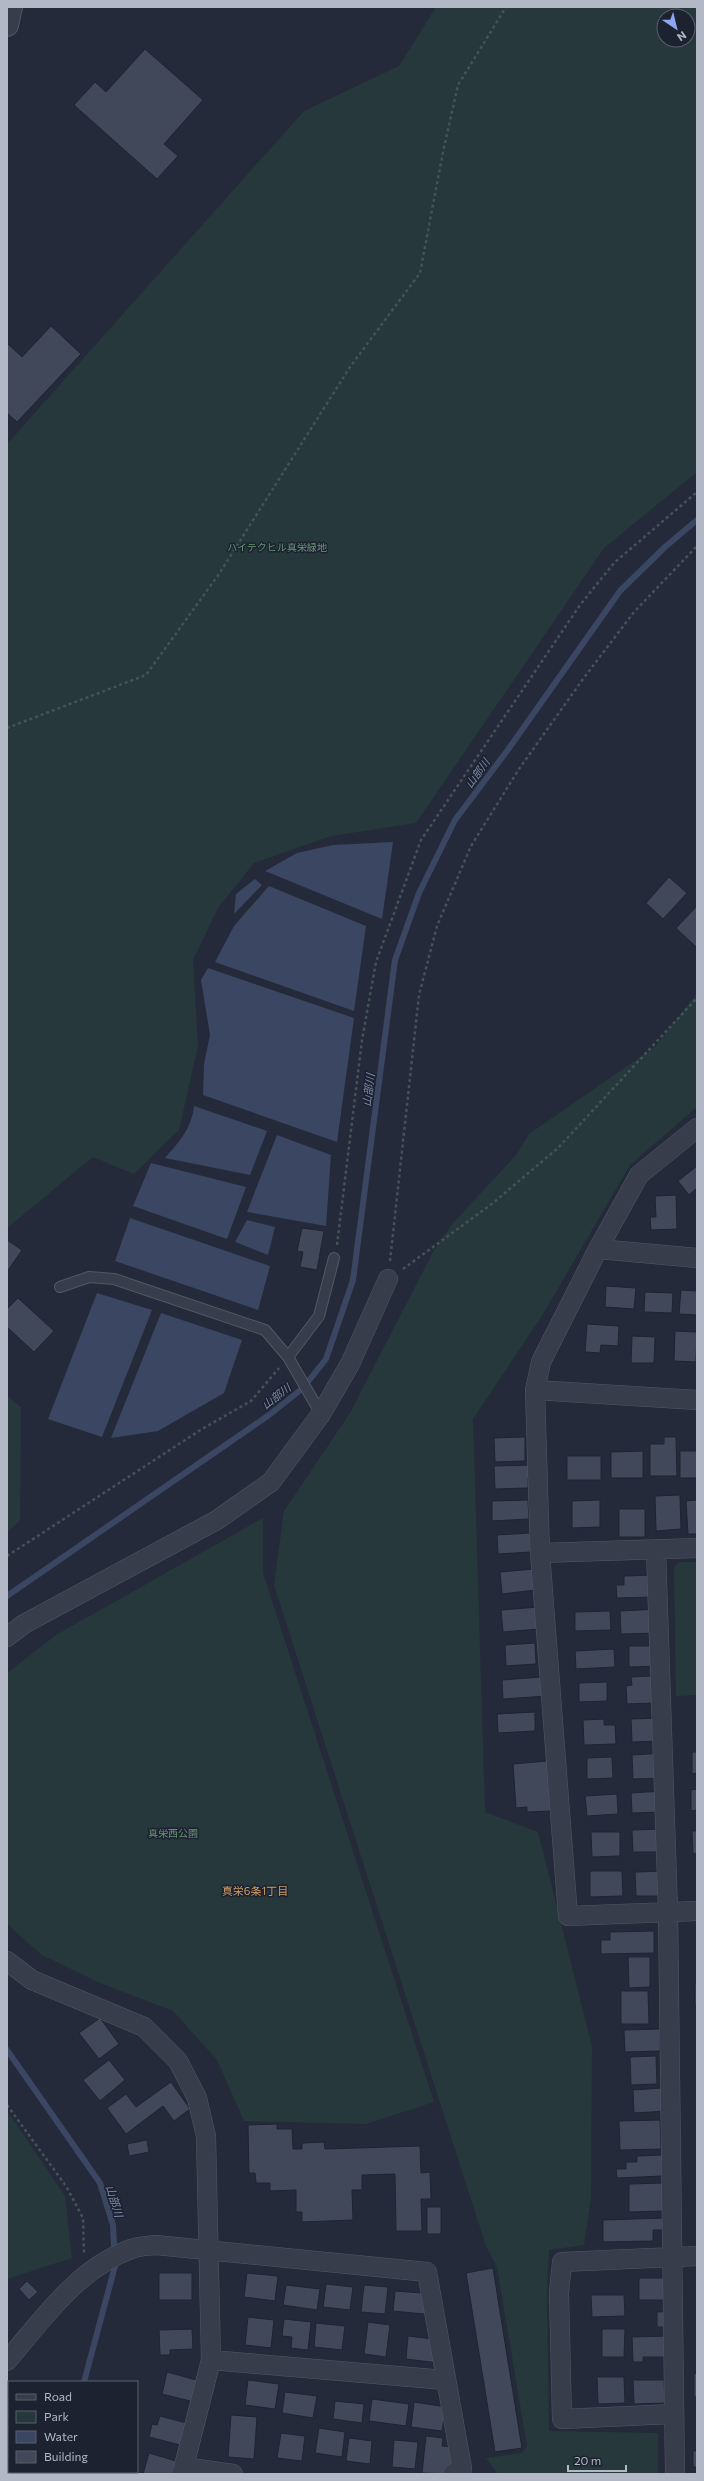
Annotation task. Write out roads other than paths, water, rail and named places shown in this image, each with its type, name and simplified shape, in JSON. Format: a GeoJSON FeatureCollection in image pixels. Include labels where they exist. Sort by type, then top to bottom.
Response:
{"type":"FeatureCollection","features":[{"type":"Feature","properties":{"kind":"street"},"geometry":{"type":"LineString","coordinates":[[7,25],[11,7]]}},
{"type":"Feature","properties":{"kind":"street"},"geometry":{"type":"LineString","coordinates":[[697,1128],[639,1175],[598,1249],[541,1362],[535,1390],[540,1553],[568,1916],[697,1911]]}},
{"type":"Feature","properties":{"kind":"street"},"geometry":{"type":"LineString","coordinates":[[598,1249],[697,1258]]}},
{"type":"Feature","properties":{"kind":"street"},"geometry":{"type":"LineString","coordinates":[[7,1637],[24,1624],[217,1520],[271,1482],[317,1408],[350,1364],[388,1280]]}},
{"type":"Feature","properties":{"kind":"street"},"geometry":{"type":"LineString","coordinates":[[535,1390],[697,1400]]}},
{"type":"Feature","properties":{"kind":"street"},"geometry":{"type":"LineString","coordinates":[[540,1553],[697,1548]]}},
{"type":"Feature","properties":{"kind":"street"},"geometry":{"type":"LineString","coordinates":[[656,1550],[668,1911],[676,2474]]}},
{"type":"Feature","properties":{"kind":"street"},"geometry":{"type":"LineString","coordinates":[[7,1961],[32,1980],[144,2027],[178,2061],[197,2098],[206,2136],[211,2360],[183,2470],[233,2474]]}},
{"type":"Feature","properties":{"kind":"street"},"geometry":{"type":"LineString","coordinates":[[7,2361],[65,2293],[88,2274],[132,2248],[156,2245],[427,2272],[462,2468],[453,2474]]}},
{"type":"Feature","properties":{"kind":"street"},"geometry":{"type":"LineString","coordinates":[[674,2414],[562,2418],[559,2293],[562,2262],[697,2256]]}},
{"type":"Feature","properties":{"kind":"street"},"geometry":{"type":"LineString","coordinates":[[211,2360],[446,2380]]}},
{"type":"Feature","properties":{"kind":"lane"},"geometry":{"type":"LineString","coordinates":[[290,1360],[319,1316],[334,1258]]}},
{"type":"Feature","properties":{"kind":"lane"},"geometry":{"type":"LineString","coordinates":[[60,1287],[89,1276],[114,1279],[265,1330],[290,1360],[317,1408]]}},
{"type":"Feature","properties":{"kind":"water"},"geometry":{"type":"Polygon","coordinates":[[[393,842],[382,919],[265,871],[297,853],[333,845],[393,842]]]}},
{"type":"Feature","properties":{"kind":"water"},"geometry":{"type":"Polygon","coordinates":[[[255,879],[262,885],[234,914],[236,894],[255,879]]]}},
{"type":"Feature","properties":{"kind":"water"},"geometry":{"type":"Polygon","coordinates":[[[269,886],[366,926],[354,1011],[215,962],[234,926],[269,886]]]}},
{"type":"Feature","properties":{"kind":"water"},"geometry":{"type":"Polygon","coordinates":[[[208,968],[354,1018],[337,1142],[203,1095],[204,1064],[210,1035],[201,980],[208,968]]]}},
{"type":"Feature","properties":{"kind":"water"},"geometry":{"type":"Polygon","coordinates":[[[194,1106],[267,1131],[250,1175],[165,1158],[188,1128],[194,1106]]]}},
{"type":"Feature","properties":{"kind":"water"},"geometry":{"type":"Polygon","coordinates":[[[277,1135],[331,1155],[326,1226],[247,1212],[277,1135]]]}},
{"type":"Feature","properties":{"kind":"water"},"geometry":{"type":"Polygon","coordinates":[[[151,1163],[246,1187],[227,1239],[133,1206],[151,1163]]]}},
{"type":"Feature","properties":{"kind":"water"},"geometry":{"type":"Polygon","coordinates":[[[130,1218],[270,1266],[258,1310],[115,1261],[130,1218]]]}},
{"type":"Feature","properties":{"kind":"water"},"geometry":{"type":"Polygon","coordinates":[[[247,1220],[275,1227],[268,1255],[235,1242],[247,1220]]]}},
{"type":"Feature","properties":{"kind":"water"},"geometry":{"type":"Polygon","coordinates":[[[97,1293],[152,1310],[102,1437],[48,1419],[97,1293]]]}},
{"type":"Feature","properties":{"kind":"water"},"geometry":{"type":"Polygon","coordinates":[[[161,1313],[242,1340],[224,1393],[158,1431],[111,1438],[161,1313]]]}},
{"type":"Feature","properties":{"kind":"waterway","name":"山部川"},"geometry":{"type":"LineString","coordinates":[[7,1596],[269,1415],[303,1388],[326,1359],[353,1280],[395,960],[419,893],[455,820],[507,751],[620,591],[665,547],[697,520]]}},
{"type":"Feature","properties":{"kind":"waterway","name":"山部川"},"geometry":{"type":"LineString","coordinates":[[7,2050],[100,2183],[113,2225],[115,2266],[84,2381]]}},
{"type":"Feature","properties":{"kind":"district","name":"真栄6条1丁目"},"geometry":{"type":"Point","coordinates":[255,1890]}},
{"type":"Feature","properties":{"kind":"park label","name":"ハイテクヒル真栄緑地"},"geometry":{"type":"Point","coordinates":[277,547]}},
{"type":"Feature","properties":{"kind":"park label","name":"真栄西公園"},"geometry":{"type":"Point","coordinates":[173,1833]}}]}
